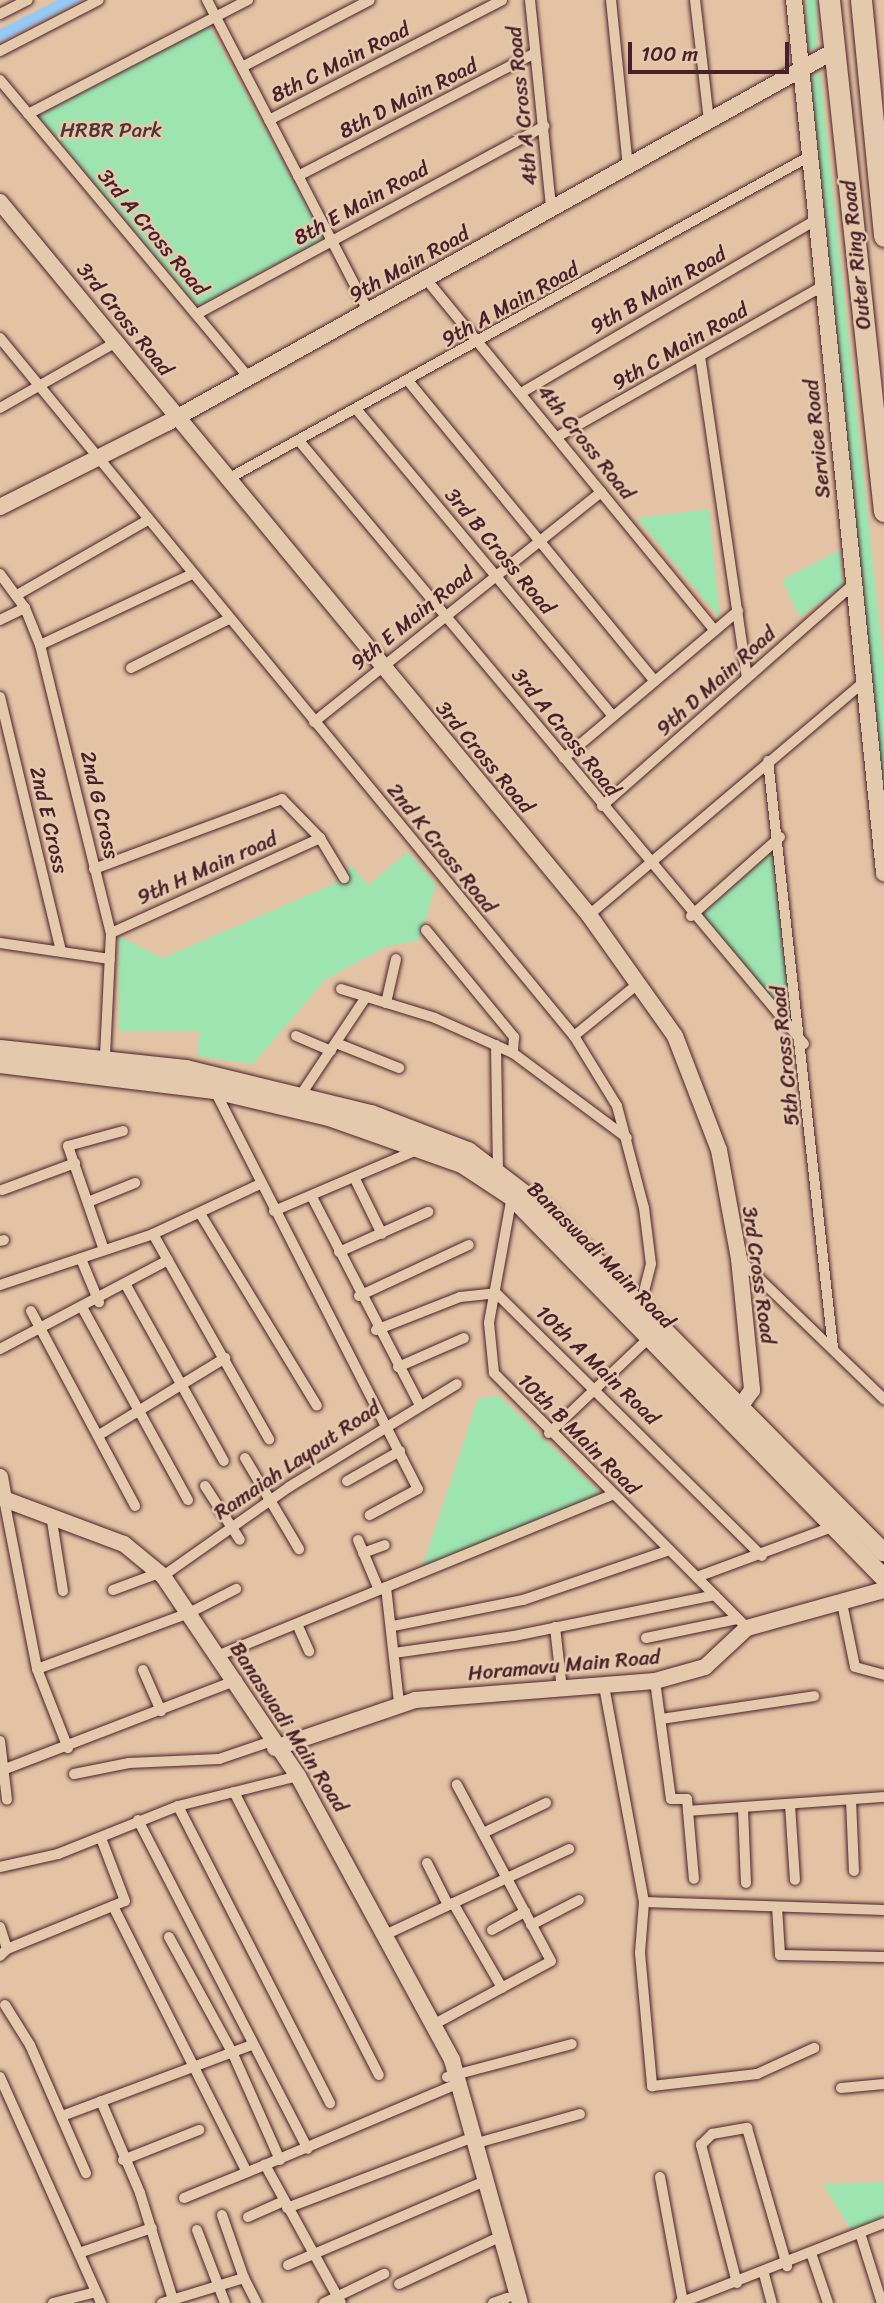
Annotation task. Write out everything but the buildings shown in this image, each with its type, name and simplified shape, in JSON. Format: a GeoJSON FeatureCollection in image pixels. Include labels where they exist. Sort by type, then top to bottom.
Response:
{"type":"FeatureCollection","features":[{"type":"Feature","properties":{"kind":"highway","name":"Outer Ring Road"},"geometry":{"type":"LineString","coordinates":[[829,0],[884,511]]}},
{"type":"Feature","properties":{"kind":"highway","name":"Outer Ring Road"},"geometry":{"type":"LineString","coordinates":[[870,12],[875,49],[884,236]]}},
{"type":"Feature","properties":{"kind":"main road","name":"Banaswadi Main Road"},"geometry":{"type":"LineString","coordinates":[[0,1049],[105,1057],[215,1083],[329,1117],[462,1164],[513,1190],[640,1307],[884,1578]]}},
{"type":"Feature","properties":{"kind":"main road","name":"Banaswadi Main Road"},"geometry":{"type":"LineString","coordinates":[[0,1064],[215,1083],[300,1096],[429,1135],[498,1170],[513,1190],[650,1336],[884,1552]]}},
{"type":"Feature","properties":{"kind":"street"},"geometry":{"type":"LineString","coordinates":[[0,15],[28,0]]}},
{"type":"Feature","properties":{"kind":"street"},"geometry":{"type":"LineString","coordinates":[[0,51],[99,0]]}},
{"type":"Feature","properties":{"kind":"street"},"geometry":{"type":"LineString","coordinates":[[208,0],[368,311]]}},
{"type":"Feature","properties":{"kind":"street"},"geometry":{"type":"LineString","coordinates":[[28,114],[248,0]]}},
{"type":"Feature","properties":{"kind":"street"},"geometry":{"type":"LineString","coordinates":[[242,67],[370,0]]}},
{"type":"Feature","properties":{"kind":"street","name":"8th C Main Road"},"geometry":{"type":"LineString","coordinates":[[270,120],[502,0]]}},
{"type":"Feature","properties":{"kind":"street","name":"4th A Cross Road"},"geometry":{"type":"LineString","coordinates":[[530,0],[551,208]]}},
{"type":"Feature","properties":{"kind":"street"},"geometry":{"type":"LineString","coordinates":[[611,0],[628,166]]}},
{"type":"Feature","properties":{"kind":"street"},"geometry":{"type":"LineString","coordinates":[[695,0],[709,121]]}},
{"type":"Feature","properties":{"kind":"street","name":"Service Road"},"geometry":{"type":"LineString","coordinates":[[794,0],[821,287],[866,680],[884,873]]}},
{"type":"Feature","properties":{"kind":"street","name":"9th Main Road"},"geometry":{"type":"LineString","coordinates":[[0,508],[176,418],[834,51]]}},
{"type":"Feature","properties":{"kind":"street","name":"8th D Main Road"},"geometry":{"type":"LineString","coordinates":[[298,176],[535,54]]}},
{"type":"Feature","properties":{"kind":"street","name":"3rd A Cross Road"},"geometry":{"type":"LineString","coordinates":[[0,80],[249,377]]}},
{"type":"Feature","properties":{"kind":"street","name":"8th E Main Road"},"geometry":{"type":"LineString","coordinates":[[197,314],[544,126]]}},
{"type":"Feature","properties":{"kind":"street","name":"9th A Main Road"},"geometry":{"type":"LineString","coordinates":[[226,480],[480,344],[810,156]]}},
{"type":"Feature","properties":{"kind":"street","name":"3rd Cross Road"},"geometry":{"type":"LineString","coordinates":[[0,202],[118,341],[226,480],[589,915],[675,1037],[719,1150],[739,1259],[752,1390],[736,1414]]}},
{"type":"Feature","properties":{"kind":"street","name":"9th B Main Road"},"geometry":{"type":"LineString","coordinates":[[520,393],[816,220]]}},
{"type":"Feature","properties":{"kind":"street","name":"4th Cross Road"},"geometry":{"type":"LineString","coordinates":[[426,279],[715,631]]}},
{"type":"Feature","properties":{"kind":"street","name":"9th C Main Road"},"geometry":{"type":"LineString","coordinates":[[556,437],[821,287]]}},
{"type":"Feature","properties":{"kind":"street","name":"2nd K Cross Road"},"geometry":{"type":"LineString","coordinates":[[0,338],[574,1036],[617,1106],[627,1139],[651,1264],[640,1307]]}},
{"type":"Feature","properties":{"kind":"street"},"geometry":{"type":"LineString","coordinates":[[0,408],[40,388],[118,341]]}},
{"type":"Feature","properties":{"kind":"street"},"geometry":{"type":"LineString","coordinates":[[700,356],[747,677]]}},
{"type":"Feature","properties":{"kind":"street"},"geometry":{"type":"LineString","coordinates":[[410,382],[542,537],[655,681]]}},
{"type":"Feature","properties":{"kind":"street","name":"3rd B Cross Road"},"geometry":{"type":"LineString","coordinates":[[357,410],[613,716]]}},
{"type":"Feature","properties":{"kind":"street","name":"3rd A Cross Road"},"geometry":{"type":"LineString","coordinates":[[300,442],[564,758],[691,916],[804,1044]]}},
{"type":"Feature","properties":{"kind":"street","name":"9th E Main Road"},"geometry":{"type":"LineString","coordinates":[[314,722],[601,492]]}},
{"type":"Feature","properties":{"kind":"street"},"geometry":{"type":"LineString","coordinates":[[17,595],[148,520]]}},
{"type":"Feature","properties":{"kind":"street","name":"2nd G Cross"},"geometry":{"type":"LineString","coordinates":[[0,574],[25,608],[40,645],[111,933],[105,1057]]}},
{"type":"Feature","properties":{"kind":"street"},"geometry":{"type":"LineString","coordinates":[[40,645],[192,574]]}},
{"type":"Feature","properties":{"kind":"street","name":"9th D Main Road"},"geometry":{"type":"LineString","coordinates":[[602,806],[854,584]]}},
{"type":"Feature","properties":{"kind":"street"},"geometry":{"type":"LineString","coordinates":[[0,620],[25,608]]}},
{"type":"Feature","properties":{"kind":"street"},"geometry":{"type":"LineString","coordinates":[[564,758],[738,611]]}},
{"type":"Feature","properties":{"kind":"street"},"geometry":{"type":"LineString","coordinates":[[131,668],[229,619]]}},
{"type":"Feature","properties":{"kind":"street"},"geometry":{"type":"LineString","coordinates":[[589,915],[866,680]]}},
{"type":"Feature","properties":{"kind":"street","name":"2nd E Cross"},"geometry":{"type":"LineString","coordinates":[[0,697],[61,952]]}},
{"type":"Feature","properties":{"kind":"street","name":"5th Cross Road"},"geometry":{"type":"LineString","coordinates":[[768,761],[780,837],[804,1044],[833,1348]]}},
{"type":"Feature","properties":{"kind":"street"},"geometry":{"type":"LineString","coordinates":[[94,869],[271,800],[289,801],[320,838],[344,878]]}},
{"type":"Feature","properties":{"kind":"street"},"geometry":{"type":"LineString","coordinates":[[691,916],[780,837]]}},
{"type":"Feature","properties":{"kind":"street","name":"9th H Main road"},"geometry":{"type":"LineString","coordinates":[[111,933],[320,838]]}},
{"type":"Feature","properties":{"kind":"street"},"geometry":{"type":"LineString","coordinates":[[426,930],[514,1037],[513,1053]]}},
{"type":"Feature","properties":{"kind":"street"},"geometry":{"type":"LineString","coordinates":[[0,943],[110,959]]}},
{"type":"Feature","properties":{"kind":"street"},"geometry":{"type":"LineString","coordinates":[[386,1003],[396,959]]}},
{"type":"Feature","properties":{"kind":"street"},"geometry":{"type":"LineString","coordinates":[[574,1036],[639,983]]}},
{"type":"Feature","properties":{"kind":"street"},"geometry":{"type":"LineString","coordinates":[[341,989],[386,1003],[513,1053],[627,1139]]}},
{"type":"Feature","properties":{"kind":"street"},"geometry":{"type":"LineString","coordinates":[[300,1096],[366,997]]}},
{"type":"Feature","properties":{"kind":"street"},"geometry":{"type":"LineString","coordinates":[[296,1036],[399,1068]]}},
{"type":"Feature","properties":{"kind":"street"},"geometry":{"type":"LineString","coordinates":[[496,1045],[498,1170]]}},
{"type":"Feature","properties":{"kind":"street"},"geometry":{"type":"LineString","coordinates":[[215,1083],[260,1184],[418,1489],[370,1515]]}},
{"type":"Feature","properties":{"kind":"street"},"geometry":{"type":"LineString","coordinates":[[104,1250],[68,1146],[123,1131]]}},
{"type":"Feature","properties":{"kind":"street"},"geometry":{"type":"LineString","coordinates":[[274,1211],[355,1179],[417,1150]]}},
{"type":"Feature","properties":{"kind":"street"},"geometry":{"type":"LineString","coordinates":[[2,1190],[75,1163]]}},
{"type":"Feature","properties":{"kind":"street"},"geometry":{"type":"LineString","coordinates":[[355,1179],[382,1234]]}},
{"type":"Feature","properties":{"kind":"street"},"geometry":{"type":"LineString","coordinates":[[88,1202],[135,1183]]}},
{"type":"Feature","properties":{"kind":"street"},"geometry":{"type":"LineString","coordinates":[[0,1285],[153,1234],[201,1215],[260,1184]]}},
{"type":"Feature","properties":{"kind":"street","name":"10th B Main Road"},"geometry":{"type":"LineString","coordinates":[[513,1190],[489,1323],[494,1373],[550,1433],[743,1623]]}},
{"type":"Feature","properties":{"kind":"street"},"geometry":{"type":"LineString","coordinates":[[312,1197],[376,1330],[419,1403]]}},
{"type":"Feature","properties":{"kind":"street"},"geometry":{"type":"LineString","coordinates":[[339,1252],[428,1212]]}},
{"type":"Feature","properties":{"kind":"street"},"geometry":{"type":"LineString","coordinates":[[201,1215],[317,1406]]}},
{"type":"Feature","properties":{"kind":"street"},"geometry":{"type":"LineString","coordinates":[[153,1234],[270,1439]]}},
{"type":"Feature","properties":{"kind":"street"},"geometry":{"type":"LineString","coordinates":[[359,1296],[469,1245]]}},
{"type":"Feature","properties":{"kind":"street"},"geometry":{"type":"LineString","coordinates":[[80,1259],[99,1302]]}},
{"type":"Feature","properties":{"kind":"street"},"geometry":{"type":"LineString","coordinates":[[739,1259],[884,1399]]}},
{"type":"Feature","properties":{"kind":"street"},"geometry":{"type":"LineString","coordinates":[[0,1349],[99,1302],[167,1261]]}},
{"type":"Feature","properties":{"kind":"street"},"geometry":{"type":"LineString","coordinates":[[127,1287],[224,1461]]}},
{"type":"Feature","properties":{"kind":"street"},"geometry":{"type":"LineString","coordinates":[[376,1330],[460,1297],[496,1293]]}},
{"type":"Feature","properties":{"kind":"street","name":"10th A Main Road"},"geometry":{"type":"LineString","coordinates":[[496,1293],[596,1388],[762,1556]]}},
{"type":"Feature","properties":{"kind":"street"},"geometry":{"type":"LineString","coordinates":[[83,1310],[188,1500]]}},
{"type":"Feature","properties":{"kind":"street"},"geometry":{"type":"LineString","coordinates":[[31,1311],[135,1506]]}},
{"type":"Feature","properties":{"kind":"street"},"geometry":{"type":"LineString","coordinates":[[550,1433],[650,1336]]}},
{"type":"Feature","properties":{"kind":"street"},"geometry":{"type":"LineString","coordinates":[[398,1367],[464,1338]]}},
{"type":"Feature","properties":{"kind":"street"},"geometry":{"type":"LineString","coordinates":[[99,1435],[225,1358]]}},
{"type":"Feature","properties":{"kind":"street","name":"Ramaiah Layout Road"},"geometry":{"type":"LineString","coordinates":[[113,1590],[161,1575],[419,1403],[457,1384]]}},
{"type":"Feature","properties":{"kind":"street"},"geometry":{"type":"LineString","coordinates":[[347,1482],[400,1451]]}},
{"type":"Feature","properties":{"kind":"street"},"geometry":{"type":"LineString","coordinates":[[245,1458],[299,1549]]}},
{"type":"Feature","properties":{"kind":"street"},"geometry":{"type":"LineString","coordinates":[[0,1477],[4,1499],[5,1540],[37,1669],[68,1748]]}},
{"type":"Feature","properties":{"kind":"street"},"geometry":{"type":"LineString","coordinates":[[205,1486],[240,1540]]}},
{"type":"Feature","properties":{"kind":"street"},"geometry":{"type":"LineString","coordinates":[[217,1656],[612,1494]]}},
{"type":"Feature","properties":{"kind":"street","name":"Banaswadi Main Road"},"geometry":{"type":"LineString","coordinates":[[4,1499],[124,1544],[161,1575],[237,1681],[273,1744],[298,1776],[387,1934],[442,2047],[471,2141],[507,2302]]}},
{"type":"Feature","properties":{"kind":"street"},"geometry":{"type":"LineString","coordinates":[[51,1515],[63,1591]]}},
{"type":"Feature","properties":{"kind":"street"},"geometry":{"type":"LineString","coordinates":[[696,1577],[762,1556],[835,1526]]}},
{"type":"Feature","properties":{"kind":"street"},"geometry":{"type":"LineString","coordinates":[[358,1540],[383,1588],[393,1626],[400,1703]]}},
{"type":"Feature","properties":{"kind":"street"},"geometry":{"type":"LineString","coordinates":[[363,1553],[385,1545]]}},
{"type":"Feature","properties":{"kind":"street"},"geometry":{"type":"LineString","coordinates":[[393,1626],[523,1600],[670,1550]]}},
{"type":"Feature","properties":{"kind":"street"},"geometry":{"type":"LineString","coordinates":[[37,1669],[189,1613],[236,1588]]}},
{"type":"Feature","properties":{"kind":"street","name":"Horamavu Main Road"},"geometry":{"type":"LineString","coordinates":[[273,1744],[400,1703],[655,1681],[705,1667],[743,1623],[794,1610],[842,1603],[884,1590]]}},
{"type":"Feature","properties":{"kind":"street"},"geometry":{"type":"LineString","coordinates":[[394,1653],[555,1628],[715,1595]]}},
{"type":"Feature","properties":{"kind":"street"},"geometry":{"type":"LineString","coordinates":[[842,1603],[855,1667],[884,1675]]}},
{"type":"Feature","properties":{"kind":"street"},"geometry":{"type":"LineString","coordinates":[[646,1638],[743,1623]]}},
{"type":"Feature","properties":{"kind":"street"},"geometry":{"type":"LineString","coordinates":[[297,1624],[309,1651]]}},
{"type":"Feature","properties":{"kind":"street"},"geometry":{"type":"LineString","coordinates":[[555,1628],[562,1689]]}},
{"type":"Feature","properties":{"kind":"street"},"geometry":{"type":"LineString","coordinates":[[143,1670],[160,1711]]}},
{"type":"Feature","properties":{"kind":"street"},"geometry":{"type":"LineString","coordinates":[[2,1770],[68,1748],[237,1681]]}},
{"type":"Feature","properties":{"kind":"street"},"geometry":{"type":"LineString","coordinates":[[655,1681],[671,1799],[687,1799],[694,1879]]}},
{"type":"Feature","properties":{"kind":"street"},"geometry":{"type":"LineString","coordinates":[[604,1686],[644,1902],[640,1953],[652,2086],[757,2074],[814,2048]]}},
{"type":"Feature","properties":{"kind":"street"},"geometry":{"type":"LineString","coordinates":[[661,1718],[814,1696]]}},
{"type":"Feature","properties":{"kind":"street"},"geometry":{"type":"LineString","coordinates":[[0,1741],[7,1800]]}},
{"type":"Feature","properties":{"kind":"street"},"geometry":{"type":"LineString","coordinates":[[74,1774],[129,1763],[219,1759],[273,1744]]}},
{"type":"Feature","properties":{"kind":"street"},"geometry":{"type":"LineString","coordinates":[[0,1867],[101,1838],[178,1805],[298,1776]]}},
{"type":"Feature","properties":{"kind":"street"},"geometry":{"type":"LineString","coordinates":[[431,2026],[551,1961],[457,1785]]}},
{"type":"Feature","properties":{"kind":"street"},"geometry":{"type":"LineString","coordinates":[[234,1792],[379,2075]]}},
{"type":"Feature","properties":{"kind":"street"},"geometry":{"type":"LineString","coordinates":[[688,1811],[884,1797]]}},
{"type":"Feature","properties":{"kind":"street"},"geometry":{"type":"LineString","coordinates":[[852,1800],[854,1871]]}},
{"type":"Feature","properties":{"kind":"street"},"geometry":{"type":"LineString","coordinates":[[483,1833],[546,1803]]}},
{"type":"Feature","properties":{"kind":"street"},"geometry":{"type":"LineString","coordinates":[[178,1805],[330,2103]]}},
{"type":"Feature","properties":{"kind":"street"},"geometry":{"type":"LineString","coordinates":[[790,1805],[795,1880]]}},
{"type":"Feature","properties":{"kind":"street"},"geometry":{"type":"LineString","coordinates":[[743,1809],[746,1882]]}},
{"type":"Feature","properties":{"kind":"street"},"geometry":{"type":"LineString","coordinates":[[138,1820],[308,2149]]}},
{"type":"Feature","properties":{"kind":"street"},"geometry":{"type":"LineString","coordinates":[[0,1927],[4,1952],[114,1906],[126,1895],[101,1838]]}},
{"type":"Feature","properties":{"kind":"street"},"geometry":{"type":"LineString","coordinates":[[387,1934],[569,1849]]}},
{"type":"Feature","properties":{"kind":"street"},"geometry":{"type":"LineString","coordinates":[[427,1863],[502,1988]]}},
{"type":"Feature","properties":{"kind":"street"},"geometry":{"type":"LineString","coordinates":[[531,1925],[579,1900]]}},
{"type":"Feature","properties":{"kind":"street"},"geometry":{"type":"LineString","coordinates":[[644,1902],[884,1910]]}},
{"type":"Feature","properties":{"kind":"street"},"geometry":{"type":"LineString","coordinates":[[114,1906],[247,2172]]}},
{"type":"Feature","properties":{"kind":"street"},"geometry":{"type":"LineString","coordinates":[[776,1908],[780,1955],[884,1957]]}},
{"type":"Feature","properties":{"kind":"street"},"geometry":{"type":"LineString","coordinates":[[492,1930],[525,1912]]}},
{"type":"Feature","properties":{"kind":"street"},"geometry":{"type":"LineString","coordinates":[[169,1937],[233,2054],[280,2160]]}},
{"type":"Feature","properties":{"kind":"street"},"geometry":{"type":"LineString","coordinates":[[2,2005],[21,2026],[86,2173]]}},
{"type":"Feature","properties":{"kind":"street"},"geometry":{"type":"LineString","coordinates":[[184,2198],[308,2149],[451,2079],[572,2044]]}},
{"type":"Feature","properties":{"kind":"street"},"geometry":{"type":"LineString","coordinates":[[62,2116],[196,2069],[252,2045]]}},
{"type":"Feature","properties":{"kind":"street"},"geometry":{"type":"LineString","coordinates":[[0,2077],[101,2303]]}},
{"type":"Feature","properties":{"kind":"street"},"geometry":{"type":"LineString","coordinates":[[841,2088],[884,2084]]}},
{"type":"Feature","properties":{"kind":"street"},"geometry":{"type":"LineString","coordinates":[[101,2101],[152,2228],[169,2302],[244,2278]]}},
{"type":"Feature","properties":{"kind":"street"},"geometry":{"type":"LineString","coordinates":[[248,2217],[471,2141],[580,2115]]}},
{"type":"Feature","properties":{"kind":"street"},"geometry":{"type":"LineString","coordinates":[[737,2283],[701,2145],[712,2134],[747,2128],[787,2266]]}},
{"type":"Feature","properties":{"kind":"street"},"geometry":{"type":"LineString","coordinates":[[123,2160],[200,2130]]}},
{"type":"Feature","properties":{"kind":"street","name":"Banaswadi Main Road"},"geometry":{"type":"LineString","coordinates":[[471,2141],[478,2184],[507,2302]]}},
{"type":"Feature","properties":{"kind":"street"},"geometry":{"type":"LineString","coordinates":[[265,2165],[311,2254],[340,2300]]}},
{"type":"Feature","properties":{"kind":"street"},"geometry":{"type":"LineString","coordinates":[[660,2177],[681,2302],[707,2298],[737,2283],[812,2256],[884,2223]]}},
{"type":"Feature","properties":{"kind":"street"},"geometry":{"type":"LineString","coordinates":[[288,2265],[478,2184]]}},
{"type":"Feature","properties":{"kind":"street"},"geometry":{"type":"LineString","coordinates":[[222,2215],[244,2278],[257,2303]]}},
{"type":"Feature","properties":{"kind":"street"},"geometry":{"type":"LineString","coordinates":[[79,2253],[152,2228]]}},
{"type":"Feature","properties":{"kind":"street"},"geometry":{"type":"LineString","coordinates":[[197,2230],[225,2303]]}},
{"type":"Feature","properties":{"kind":"street"},"geometry":{"type":"LineString","coordinates":[[860,2233],[882,2303]]}},
{"type":"Feature","properties":{"kind":"street"},"geometry":{"type":"LineString","coordinates":[[399,2284],[493,2240]]}},
{"type":"Feature","properties":{"kind":"street"},"geometry":{"type":"LineString","coordinates":[[812,2256],[828,2303]]}},
{"type":"Feature","properties":{"kind":"street"},"geometry":{"type":"LineString","coordinates":[[324,2303],[340,2300],[384,2274]]}},
{"type":"Feature","properties":{"kind":"street"},"geometry":{"type":"LineString","coordinates":[[764,2274],[772,2303]]}},
{"type":"Feature","properties":{"kind":"street"},"geometry":{"type":"LineString","coordinates":[[53,2303],[96,2292]]}},
{"type":"Feature","properties":{"kind":"green space"},"geometry":{"type":"Polygon","coordinates":[[[806,0],[817,0],[817,49],[806,49],[806,0]]]}},
{"type":"Feature","properties":{"kind":"green space","name":"HRBR Park"},"geometry":{"type":"Polygon","coordinates":[[[209,25],[324,238],[198,306],[39,116],[209,25]]]}},
{"type":"Feature","properties":{"kind":"green space"},"geometry":{"type":"Polygon","coordinates":[[[820,71],[884,666],[884,858],[806,82],[820,71]]]}},
{"type":"Feature","properties":{"kind":"green space"},"geometry":{"type":"Polygon","coordinates":[[[709,509],[720,618],[637,518],[709,509]]]}},
{"type":"Feature","properties":{"kind":"green space"},"geometry":{"type":"Polygon","coordinates":[[[840,550],[843,585],[800,617],[782,580],[840,550]]]}},
{"type":"Feature","properties":{"kind":"green space"},"geometry":{"type":"Polygon","coordinates":[[[776,849],[794,1024],[700,916],[776,849]]]}},
{"type":"Feature","properties":{"kind":"green space"},"geometry":{"type":"Polygon","coordinates":[[[408,852],[436,884],[419,940],[385,947],[325,980],[253,1064],[198,1056],[199,1031],[119,1031],[119,936],[163,958],[338,882],[336,876],[352,866],[368,885],[408,852]]]}},
{"type":"Feature","properties":{"kind":"green space"},"geometry":{"type":"Polygon","coordinates":[[[498,1395],[601,1494],[422,1568],[478,1399],[498,1395]]]}},
{"type":"Feature","properties":{"kind":"green space"},"geometry":{"type":"Polygon","coordinates":[[[884,2182],[884,2217],[852,2231],[823,2184],[884,2182]]]}},
{"type":"Feature","properties":{"kind":"water"},"geometry":{"type":"Polygon","coordinates":[[[58,0],[82,0],[0,42],[0,29],[58,0]]]}}]}
